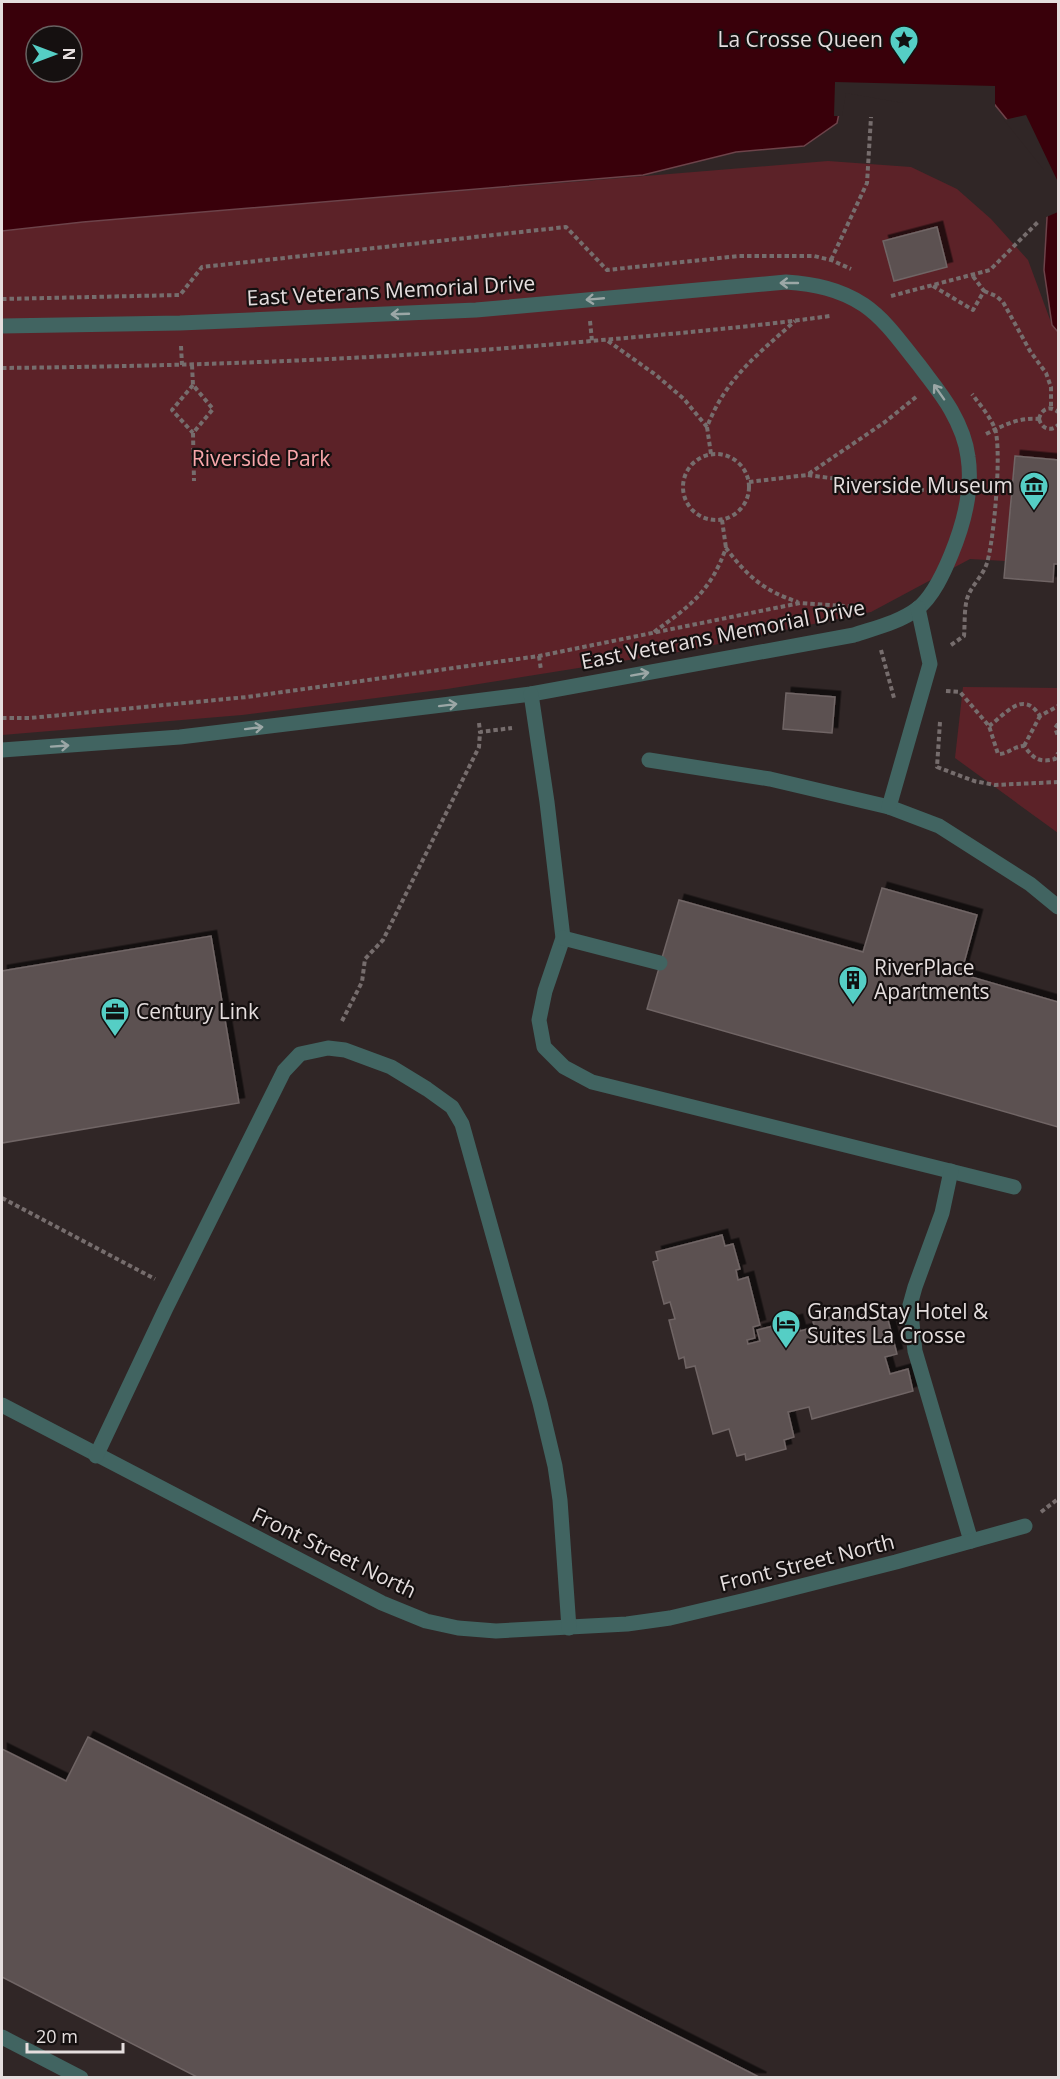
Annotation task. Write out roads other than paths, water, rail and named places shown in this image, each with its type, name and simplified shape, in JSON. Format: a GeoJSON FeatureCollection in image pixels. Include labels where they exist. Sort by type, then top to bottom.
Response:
{"type":"FeatureCollection","features":[{"type":"Feature","properties":{"kind":"street","name":"East Veterans Memorial Drive"},"geometry":{"type":"LineString","coordinates":[[2,326],[180,323],[476,310],[795,282],[828,287],[865,305],[897,337],[951,410],[969,459],[968,496],[956,542],[948,562],[928,597],[918,608],[899,618],[854,635],[531,694],[180,737],[2,750]]}},
{"type":"Feature","properties":{"kind":"street"},"geometry":{"type":"LineString","coordinates":[[889,807],[930,664],[918,608]]}},
{"type":"Feature","properties":{"kind":"street"},"geometry":{"type":"LineString","coordinates":[[531,694],[547,802],[563,938],[545,991],[539,1020],[544,1047],[564,1067],[592,1082],[1014,1186]]}},
{"type":"Feature","properties":{"kind":"street"},"geometry":{"type":"LineString","coordinates":[[649,760],[770,778],[889,807],[939,826],[1030,884],[1059,907]]}},
{"type":"Feature","properties":{"kind":"street"},"geometry":{"type":"LineString","coordinates":[[563,938],[660,963]]}},
{"type":"Feature","properties":{"kind":"street"},"geometry":{"type":"LineString","coordinates":[[96,1456],[175,1290],[284,1071],[300,1054],[328,1048],[345,1050],[391,1067],[452,1107],[462,1124],[540,1403],[555,1466],[561,1507],[569,1628]]}},
{"type":"Feature","properties":{"kind":"street"},"geometry":{"type":"LineString","coordinates":[[951,1171],[942,1213],[910,1305],[915,1351],[971,1541]]}},
{"type":"Feature","properties":{"kind":"street","name":"Front Street North"},"geometry":{"type":"LineString","coordinates":[[2,1405],[382,1604],[426,1621],[458,1628],[496,1631],[569,1628],[669,1618],[896,1562],[1025,1526]]}},
{"type":"Feature","properties":{"kind":"street"},"geometry":{"type":"LineString","coordinates":[[2,2037],[81,2078]]}},
{"type":"Feature","properties":{"kind":"place","name":"La Crosse Queen"},"geometry":{"type":"Point","coordinates":[904,66]}},
{"type":"Feature","properties":{"kind":"place","name":"Riverside Museum"},"geometry":{"type":"Point","coordinates":[1034,512]}},
{"type":"Feature","properties":{"kind":"place","name":"RiverPlace Apartments"},"geometry":{"type":"Point","coordinates":[853,1006]}},
{"type":"Feature","properties":{"kind":"place","name":"Century Link"},"geometry":{"type":"Point","coordinates":[115,1038]}},
{"type":"Feature","properties":{"kind":"place","name":"GrandStay Hotel & Suites La Crosse"},"geometry":{"type":"Point","coordinates":[786,1350]}},
{"type":"Feature","properties":{"kind":"park label","name":"Riverside Park"},"geometry":{"type":"Point","coordinates":[261,459]}}]}
